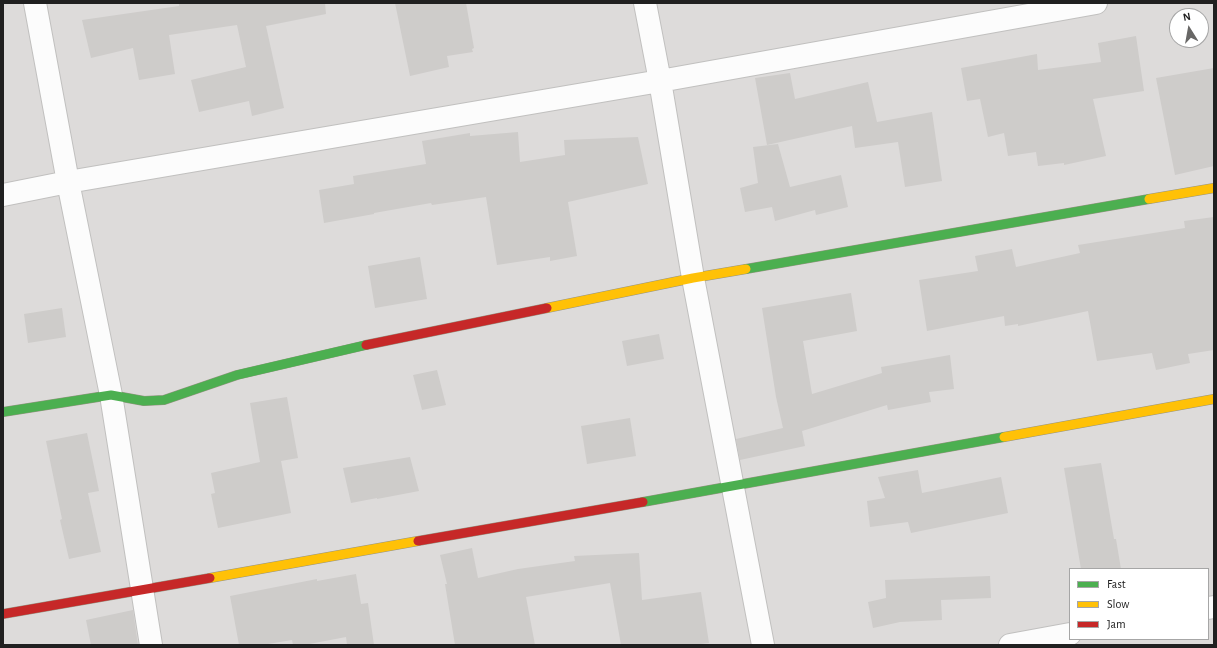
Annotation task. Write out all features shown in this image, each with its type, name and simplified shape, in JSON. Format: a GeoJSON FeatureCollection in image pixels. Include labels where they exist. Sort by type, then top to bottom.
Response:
{"type":"FeatureCollection","features":[{"type":"Feature","properties":{"kind":"street"},"geometry":{"type":"LineString","coordinates":[[35,3],[68,182],[111,395],[151,645]]}},
{"type":"Feature","properties":{"kind":"street"},"geometry":{"type":"LineString","coordinates":[[644,3],[660,81],[693,278],[763,645]]}},
{"type":"Feature","properties":{"kind":"street"},"geometry":{"type":"LineString","coordinates":[[3,195],[68,182],[660,81],[1096,3]]}},
{"type":"Feature","properties":{"kind":"street"},"geometry":{"type":"LineString","coordinates":[[3,412],[111,395],[144,401],[164,400],[237,375],[355,347],[693,278],[1214,188]]}},
{"type":"Feature","properties":{"kind":"street"},"geometry":{"type":"LineString","coordinates":[[3,614],[733,486],[1214,399]]}},
{"type":"Feature","properties":{"kind":"street"},"geometry":{"type":"LineString","coordinates":[[1010,645],[1069,634]]}},
{"type":"Feature","properties":{"kind":"shaded area"},"geometry":{"type":"Polygon","coordinates":[[[3,3],[1214,3],[1214,645],[3,645],[3,3]]]}},
{"type":"Feature","properties":{"kind":"building"},"geometry":{"type":"Polygon","coordinates":[[[179,3],[325,3],[326,14],[266,26],[284,108],[252,116],[249,101],[199,112],[191,80],[246,67],[237,25],[169,35],[175,74],[139,80],[133,48],[91,58],[82,20],[179,6],[179,3]]]}},
{"type":"Feature","properties":{"kind":"building"},"geometry":{"type":"Polygon","coordinates":[[[395,3],[466,3],[474,48],[472,49],[473,52],[447,56],[449,67],[410,76],[395,3]]]}},
{"type":"Feature","properties":{"kind":"building"},"geometry":{"type":"Polygon","coordinates":[[[1136,36],[1144,91],[1093,99],[1106,156],[1064,165],[1064,163],[1038,166],[1036,152],[1008,156],[1004,133],[988,137],[980,99],[967,101],[961,68],[1037,54],[1038,70],[1101,62],[1098,43],[1136,36]]]}},
{"type":"Feature","properties":{"kind":"building"},"geometry":{"type":"Polygon","coordinates":[[[1214,68],[1214,166],[1175,175],[1156,78],[1214,68]]]}},
{"type":"Feature","properties":{"kind":"building"},"geometry":{"type":"Polygon","coordinates":[[[790,73],[795,99],[868,82],[877,122],[932,112],[942,181],[905,187],[898,142],[855,148],[852,126],[767,145],[755,78],[790,73]]]}},
{"type":"Feature","properties":{"kind":"building"},"geometry":{"type":"Polygon","coordinates":[[[518,132],[520,162],[565,155],[564,140],[638,137],[648,184],[568,202],[577,256],[550,261],[550,257],[497,265],[486,197],[432,205],[431,203],[324,223],[319,190],[354,184],[353,176],[426,164],[422,141],[470,133],[470,136],[518,132]]]}},
{"type":"Feature","properties":{"kind":"building"},"geometry":{"type":"Polygon","coordinates":[[[778,144],[790,187],[841,175],[848,207],[816,215],[815,210],[775,221],[772,207],[745,212],[740,188],[758,183],[753,147],[778,144]]]}},
{"type":"Feature","properties":{"kind":"building"},"geometry":{"type":"Polygon","coordinates":[[[1214,217],[1214,350],[1188,354],[1190,363],[1156,370],[1152,353],[1097,361],[1088,311],[1018,326],[1018,324],[1005,326],[1004,316],[927,331],[919,280],[978,271],[975,256],[1012,249],[1016,267],[1080,253],[1078,245],[1185,228],[1184,221],[1214,217]]]}},
{"type":"Feature","properties":{"kind":"building"},"geometry":{"type":"Polygon","coordinates":[[[420,257],[427,299],[375,308],[368,266],[420,257]]]}},
{"type":"Feature","properties":{"kind":"building"},"geometry":{"type":"Polygon","coordinates":[[[851,293],[857,331],[803,341],[812,394],[882,373],[881,367],[950,355],[954,389],[929,392],[931,402],[888,410],[887,405],[802,431],[805,446],[740,460],[736,439],[783,428],[776,397],[762,308],[851,293]]]}},
{"type":"Feature","properties":{"kind":"building"},"geometry":{"type":"Polygon","coordinates":[[[62,308],[66,337],[28,343],[24,314],[62,308]]]}},
{"type":"Feature","properties":{"kind":"building"},"geometry":{"type":"Polygon","coordinates":[[[659,334],[664,359],[627,366],[622,341],[659,334]]]}},
{"type":"Feature","properties":{"kind":"building"},"geometry":{"type":"Polygon","coordinates":[[[437,370],[446,405],[422,410],[413,375],[437,370]]]}},
{"type":"Feature","properties":{"kind":"building"},"geometry":{"type":"Polygon","coordinates":[[[287,397],[298,458],[281,461],[291,513],[218,528],[211,494],[215,493],[211,473],[260,462],[250,403],[287,397]]]}},
{"type":"Feature","properties":{"kind":"building"},"geometry":{"type":"Polygon","coordinates":[[[630,418],[636,456],[587,464],[581,426],[630,418]]]}},
{"type":"Feature","properties":{"kind":"building"},"geometry":{"type":"Polygon","coordinates":[[[87,433],[99,491],[88,493],[101,552],[69,559],[60,520],[62,519],[46,441],[87,433]]]}},
{"type":"Feature","properties":{"kind":"building"},"geometry":{"type":"Polygon","coordinates":[[[410,457],[419,491],[351,503],[343,468],[410,457]]]}},
{"type":"Feature","properties":{"kind":"building"},"geometry":{"type":"Polygon","coordinates":[[[1101,463],[1114,539],[1116,539],[1121,568],[1081,568],[1064,468],[1101,463]]]}},
{"type":"Feature","properties":{"kind":"building"},"geometry":{"type":"Polygon","coordinates":[[[918,470],[922,493],[1001,477],[1008,513],[911,533],[908,522],[870,527],[867,501],[885,498],[878,477],[918,470]]]}},
{"type":"Feature","properties":{"kind":"building"},"geometry":{"type":"Polygon","coordinates":[[[472,548],[478,578],[518,569],[575,561],[574,556],[639,553],[642,600],[701,592],[709,643],[693,645],[621,645],[610,583],[526,597],[535,645],[455,645],[445,584],[447,584],[440,555],[472,548]]]}},
{"type":"Feature","properties":{"kind":"building"},"geometry":{"type":"Polygon","coordinates":[[[356,574],[361,604],[368,603],[374,645],[347,645],[346,637],[304,645],[293,645],[292,640],[262,645],[239,645],[230,596],[317,579],[317,581],[356,574]]]}},
{"type":"Feature","properties":{"kind":"building"},"geometry":{"type":"Polygon","coordinates":[[[990,576],[991,598],[941,600],[942,620],[900,622],[873,628],[868,602],[886,598],[885,580],[990,576]]]}},
{"type":"Feature","properties":{"kind":"building"},"geometry":{"type":"Polygon","coordinates":[[[133,610],[138,645],[91,645],[86,620],[133,610]]]}},
{"type":"Feature","properties":{"kind":"traffic: fast"},"geometry":{"type":"LineString","coordinates":[[746,269],[1149,199]]}},
{"type":"Feature","properties":{"kind":"traffic: fast"},"geometry":{"type":"LineString","coordinates":[[3,412],[111,395],[144,401],[164,400],[237,375],[366,345]]}},
{"type":"Feature","properties":{"kind":"traffic: fast"},"geometry":{"type":"LineString","coordinates":[[643,502],[1004,437]]}},
{"type":"Feature","properties":{"kind":"traffic: slow"},"geometry":{"type":"LineString","coordinates":[[1149,199],[1214,188]]}},
{"type":"Feature","properties":{"kind":"traffic: slow"},"geometry":{"type":"LineString","coordinates":[[547,308],[693,278],[746,269]]}},
{"type":"Feature","properties":{"kind":"traffic: slow"},"geometry":{"type":"LineString","coordinates":[[1004,437],[1214,399]]}},
{"type":"Feature","properties":{"kind":"traffic: slow"},"geometry":{"type":"LineString","coordinates":[[210,578],[418,541]]}},
{"type":"Feature","properties":{"kind":"traffic: jam"},"geometry":{"type":"LineString","coordinates":[[366,345],[547,308]]}},
{"type":"Feature","properties":{"kind":"traffic: jam"},"geometry":{"type":"LineString","coordinates":[[418,541],[643,502]]}},
{"type":"Feature","properties":{"kind":"traffic: jam"},"geometry":{"type":"LineString","coordinates":[[3,614],[210,578]]}}]}
